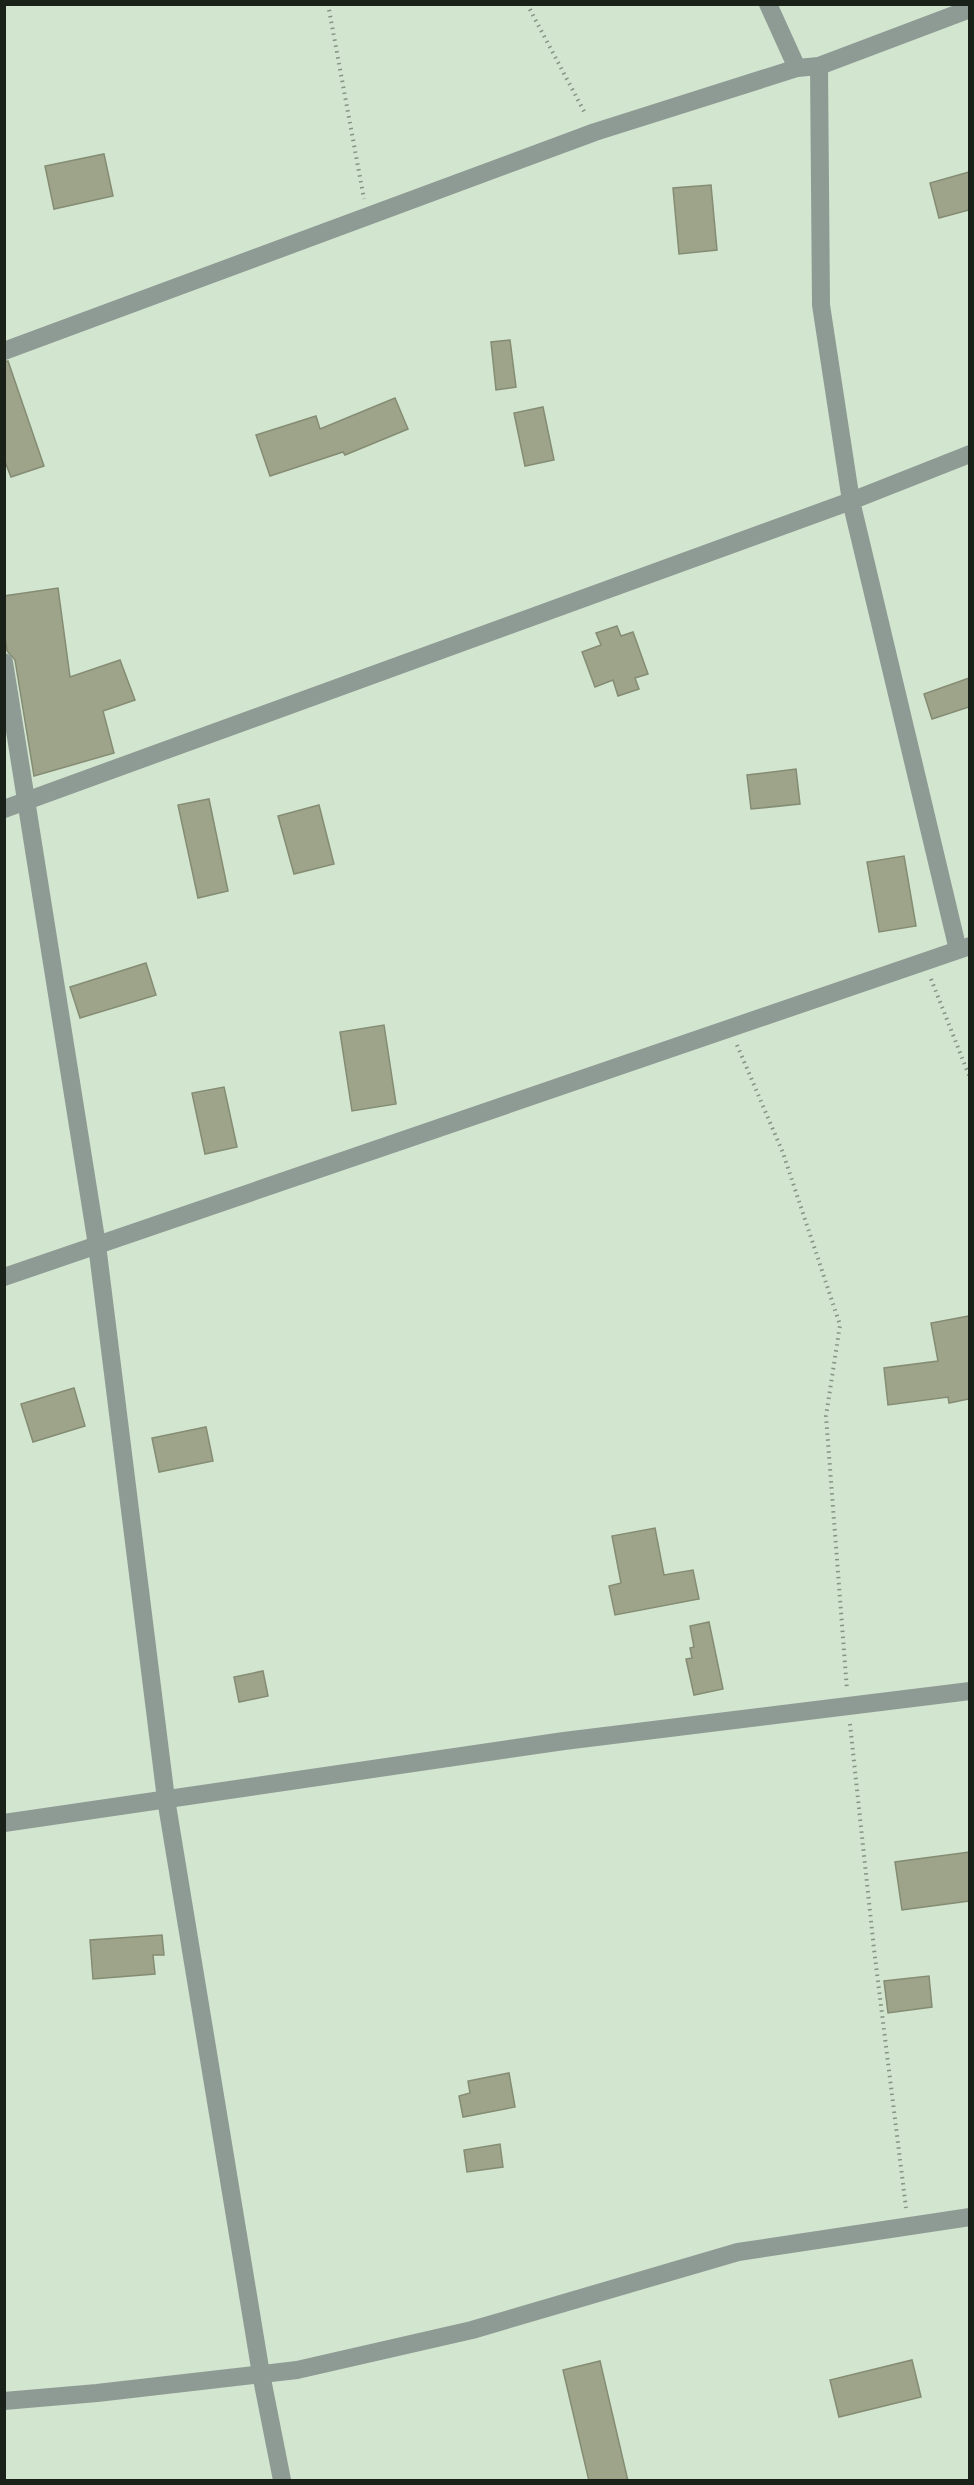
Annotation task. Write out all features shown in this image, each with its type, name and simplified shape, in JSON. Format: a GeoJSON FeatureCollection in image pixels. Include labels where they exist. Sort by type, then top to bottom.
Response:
{"type":"FeatureCollection","features":[{"type":"Feature","properties":{"kind":"street"},"geometry":{"type":"LineString","coordinates":[[768,4],[797,68]]}},
{"type":"Feature","properties":{"kind":"street"},"geometry":{"type":"LineString","coordinates":[[4,351],[595,132],[797,68],[819,66],[969,9]]}},
{"type":"Feature","properties":{"kind":"street"},"geometry":{"type":"LineString","coordinates":[[4,1276],[964,948],[851,501],[821,305],[819,66]]}},
{"type":"Feature","properties":{"kind":"street"},"geometry":{"type":"LineString","coordinates":[[4,809],[851,501],[969,454]]}},
{"type":"Feature","properties":{"kind":"street"},"geometry":{"type":"LineString","coordinates":[[4,662],[97,1245],[166,1799],[261,2374],[282,2481]]}},
{"type":"Feature","properties":{"kind":"street"},"geometry":{"type":"LineString","coordinates":[[4,1823],[564,1741],[969,1691]]}},
{"type":"Feature","properties":{"kind":"street"},"geometry":{"type":"LineString","coordinates":[[4,2401],[97,2393],[297,2370],[472,2330],[738,2252],[969,2217]]}},
{"type":"Feature","properties":{"kind":"path"},"geometry":{"type":"LineString","coordinates":[[328,4],[367,216]]}},
{"type":"Feature","properties":{"kind":"path"},"geometry":{"type":"LineString","coordinates":[[527,4],[595,132]]}},
{"type":"Feature","properties":{"kind":"path"},"geometry":{"type":"LineString","coordinates":[[925,962],[969,1078]]}},
{"type":"Feature","properties":{"kind":"path"},"geometry":{"type":"LineString","coordinates":[[730,1028],[783,1153],[840,1325],[826,1416],[848,1706],[874,1949],[908,2226]]}},
{"type":"Feature","properties":{"kind":"building"},"geometry":{"type":"Polygon","coordinates":[[[104,154],[113,196],[54,209],[45,166],[104,154]]]}},
{"type":"Feature","properties":{"kind":"building"},"geometry":{"type":"Polygon","coordinates":[[[969,172],[969,210],[939,218],[930,183],[969,172]]]}},
{"type":"Feature","properties":{"kind":"building"},"geometry":{"type":"Polygon","coordinates":[[[711,185],[717,250],[679,254],[673,188],[711,185]]]}},
{"type":"Feature","properties":{"kind":"building"},"geometry":{"type":"Polygon","coordinates":[[[510,340],[516,387],[496,390],[491,342],[510,340]]]}},
{"type":"Feature","properties":{"kind":"building"},"geometry":{"type":"Polygon","coordinates":[[[8,361],[44,466],[11,477],[4,459],[4,362],[8,361]]]}},
{"type":"Feature","properties":{"kind":"building"},"geometry":{"type":"Polygon","coordinates":[[[395,398],[408,429],[345,455],[343,452],[270,476],[256,435],[316,416],[320,429],[395,398]]]}},
{"type":"Feature","properties":{"kind":"building"},"geometry":{"type":"Polygon","coordinates":[[[543,407],[554,460],[525,466],[514,413],[543,407]]]}},
{"type":"Feature","properties":{"kind":"building"},"geometry":{"type":"Polygon","coordinates":[[[58,588],[70,677],[120,660],[135,700],[103,711],[114,753],[34,776],[15,660],[7,651],[4,630],[4,596],[58,588]]]}},
{"type":"Feature","properties":{"kind":"building"},"geometry":{"type":"Polygon","coordinates":[[[617,626],[621,636],[633,632],[648,674],[635,678],[639,689],[618,696],[613,680],[595,687],[582,652],[601,645],[596,633],[617,626]]]}},
{"type":"Feature","properties":{"kind":"building"},"geometry":{"type":"Polygon","coordinates":[[[969,678],[969,707],[932,719],[924,694],[969,678]]]}},
{"type":"Feature","properties":{"kind":"building"},"geometry":{"type":"Polygon","coordinates":[[[796,769],[800,804],[751,809],[747,775],[796,769]]]}},
{"type":"Feature","properties":{"kind":"building"},"geometry":{"type":"Polygon","coordinates":[[[209,799],[228,891],[198,898],[178,805],[209,799]]]}},
{"type":"Feature","properties":{"kind":"building"},"geometry":{"type":"Polygon","coordinates":[[[319,805],[334,864],[294,874],[278,816],[319,805]]]}},
{"type":"Feature","properties":{"kind":"building"},"geometry":{"type":"Polygon","coordinates":[[[904,856],[916,926],[879,932],[867,862],[904,856]]]}},
{"type":"Feature","properties":{"kind":"building"},"geometry":{"type":"Polygon","coordinates":[[[146,963],[156,995],[80,1018],[70,987],[146,963]]]}},
{"type":"Feature","properties":{"kind":"building"},"geometry":{"type":"Polygon","coordinates":[[[384,1025],[396,1104],[352,1111],[340,1032],[384,1025]]]}},
{"type":"Feature","properties":{"kind":"building"},"geometry":{"type":"Polygon","coordinates":[[[224,1087],[237,1147],[205,1154],[192,1093],[224,1087]]]}},
{"type":"Feature","properties":{"kind":"building"},"geometry":{"type":"Polygon","coordinates":[[[969,1316],[969,1399],[949,1403],[948,1397],[888,1405],[884,1368],[938,1361],[931,1323],[969,1316]]]}},
{"type":"Feature","properties":{"kind":"building"},"geometry":{"type":"Polygon","coordinates":[[[74,1388],[85,1426],[33,1442],[21,1404],[74,1388]]]}},
{"type":"Feature","properties":{"kind":"building"},"geometry":{"type":"Polygon","coordinates":[[[206,1427],[213,1461],[159,1472],[152,1438],[206,1427]]]}},
{"type":"Feature","properties":{"kind":"building"},"geometry":{"type":"Polygon","coordinates":[[[655,1528],[664,1575],[693,1570],[699,1599],[615,1615],[609,1586],[621,1583],[612,1536],[655,1528]]]}},
{"type":"Feature","properties":{"kind":"building"},"geometry":{"type":"Polygon","coordinates":[[[709,1622],[723,1689],[694,1695],[686,1659],[692,1658],[690,1648],[694,1647],[690,1626],[709,1622]]]}},
{"type":"Feature","properties":{"kind":"building"},"geometry":{"type":"Polygon","coordinates":[[[263,1671],[268,1696],[239,1702],[234,1677],[263,1671]]]}},
{"type":"Feature","properties":{"kind":"building"},"geometry":{"type":"Polygon","coordinates":[[[969,1852],[969,1901],[902,1910],[895,1862],[969,1852]]]}},
{"type":"Feature","properties":{"kind":"building"},"geometry":{"type":"Polygon","coordinates":[[[162,1935],[164,1955],[153,1955],[155,1974],[93,1979],[90,1940],[162,1935]]]}},
{"type":"Feature","properties":{"kind":"building"},"geometry":{"type":"Polygon","coordinates":[[[929,1976],[932,2007],[888,2013],[884,1981],[929,1976]]]}},
{"type":"Feature","properties":{"kind":"building"},"geometry":{"type":"Polygon","coordinates":[[[509,2073],[515,2107],[463,2117],[459,2096],[470,2093],[468,2081],[509,2073]]]}},
{"type":"Feature","properties":{"kind":"building"},"geometry":{"type":"Polygon","coordinates":[[[500,2144],[503,2167],[467,2172],[464,2150],[500,2144]]]}},
{"type":"Feature","properties":{"kind":"building"},"geometry":{"type":"Polygon","coordinates":[[[912,2360],[921,2397],[839,2417],[830,2380],[912,2360]]]}},
{"type":"Feature","properties":{"kind":"building"},"geometry":{"type":"Polygon","coordinates":[[[600,2361],[628,2481],[589,2481],[563,2370],[600,2361]]]}}]}
